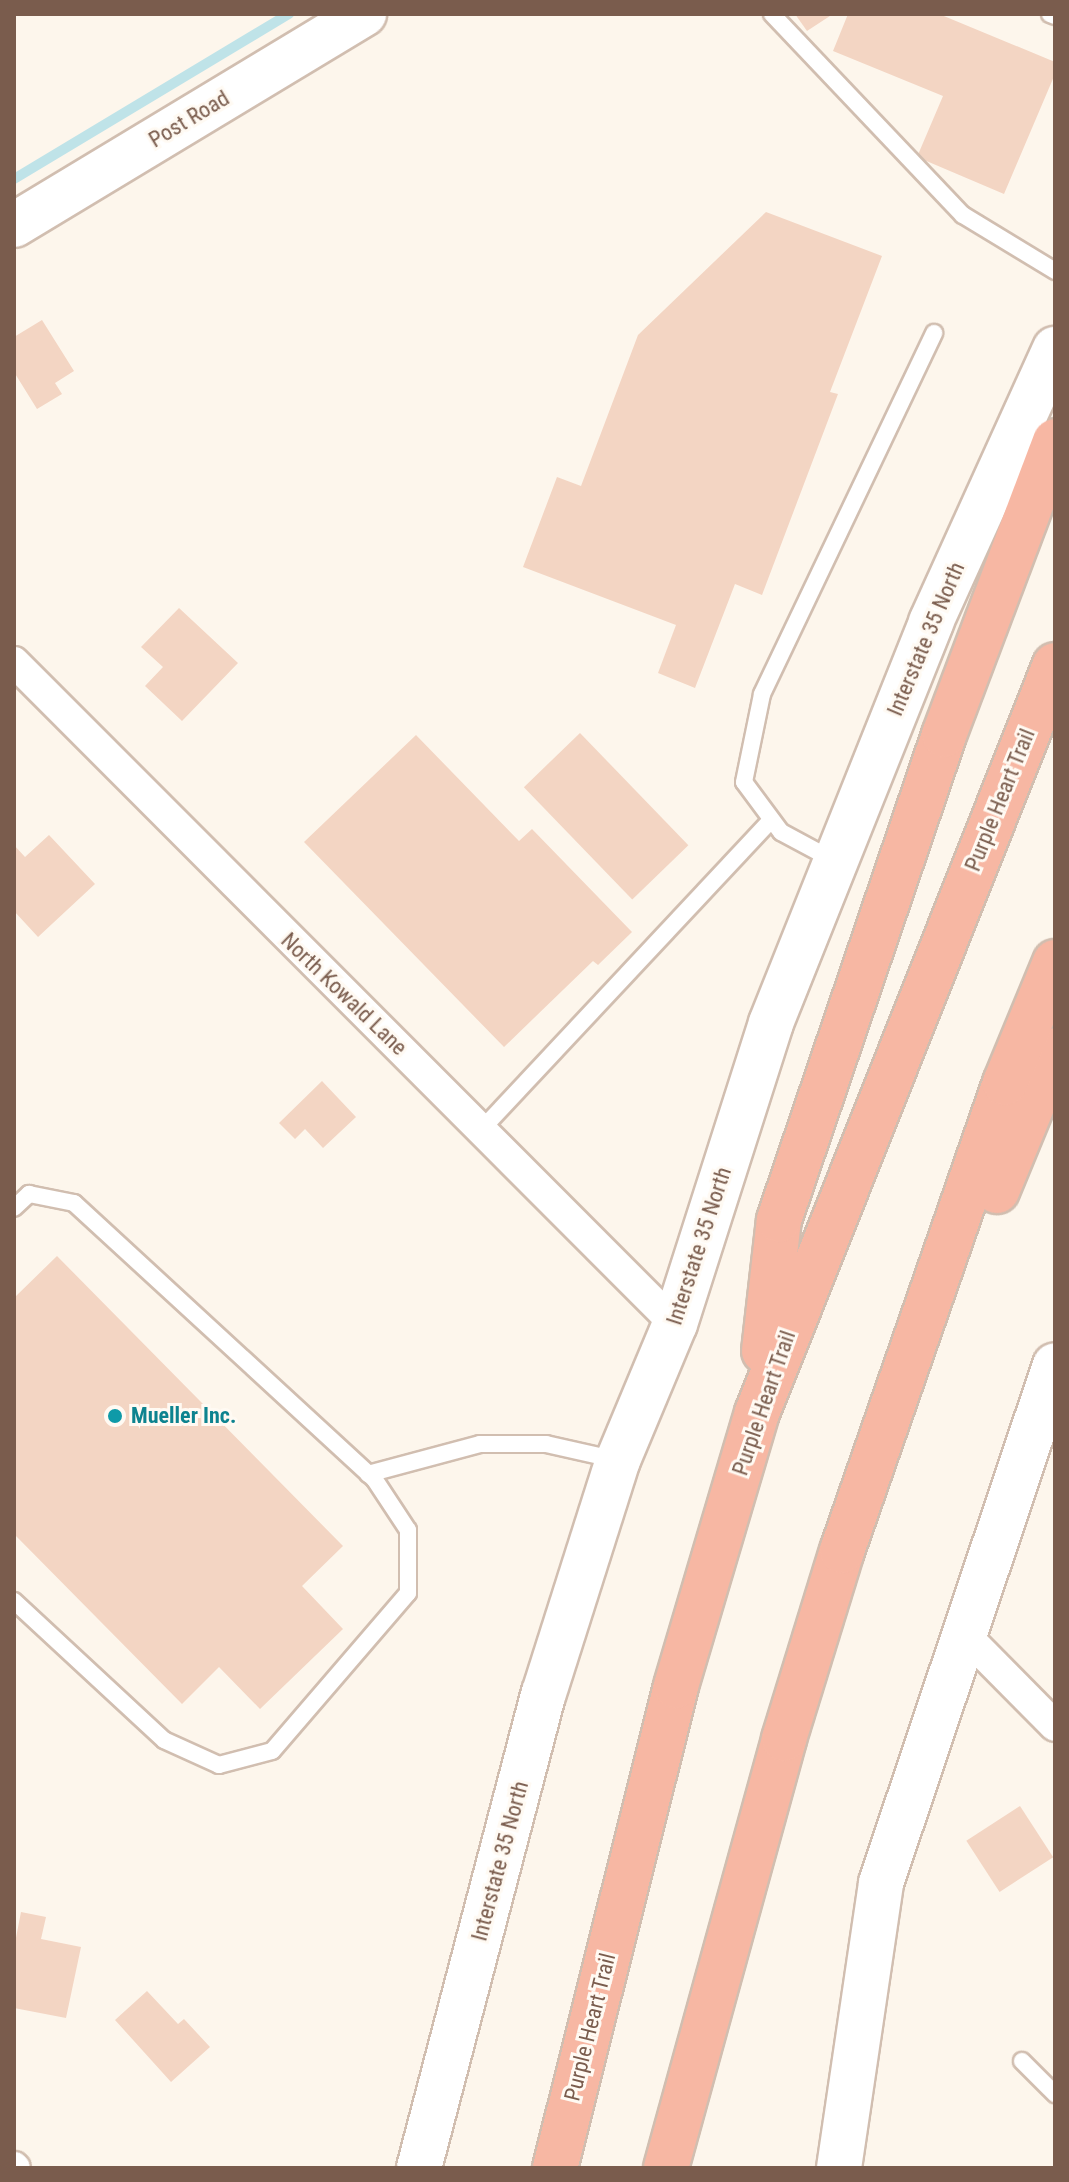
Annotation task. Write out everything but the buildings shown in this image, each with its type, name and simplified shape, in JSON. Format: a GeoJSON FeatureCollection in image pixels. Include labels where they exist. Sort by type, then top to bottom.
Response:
{"type":"FeatureCollection","features":[{"type":"Feature","properties":{"kind":"highway"},"geometry":{"type":"LineString","coordinates":[[757,1413],[779,1220],[944,735],[1055,441]]}},
{"type":"Feature","properties":{"kind":"highway","name":"Purple Heart Trail"},"geometry":{"type":"LineString","coordinates":[[555,2168],[676,1686],[757,1413],[1055,665]]}},
{"type":"Feature","properties":{"kind":"highway"},"geometry":{"type":"LineString","coordinates":[[666,2168],[823,1615],[1005,1083],[1055,962]]}},
{"type":"Feature","properties":{"kind":"highway"},"geometry":{"type":"LineString","coordinates":[[823,1615],[864,1581],[997,1192],[1055,1050]]}},
{"type":"Feature","properties":{"kind":"main road","name":"Post Road"},"geometry":{"type":"LineString","coordinates":[[14,225],[364,14]]}},
{"type":"Feature","properties":{"kind":"main road","name":"Interstate 35 North"},"geometry":{"type":"LineString","coordinates":[[419,2168],[544,1693],[618,1460],[675,1324],[771,1023],[931,622],[1055,349]]}},
{"type":"Feature","properties":{"kind":"main road"},"geometry":{"type":"LineString","coordinates":[[839,2168],[881,1883],[962,1632],[1055,1365]]}},
{"type":"Feature","properties":{"kind":"street","name":"North Kowald Lane"},"geometry":{"type":"LineString","coordinates":[[14,662],[675,1324]]}},
{"type":"Feature","properties":{"kind":"street"},"geometry":{"type":"LineString","coordinates":[[962,1632],[1055,1726]]}},
{"type":"Feature","properties":{"kind":"lane"},"geometry":{"type":"LineString","coordinates":[[772,14],[963,215],[1055,271]]}},
{"type":"Feature","properties":{"kind":"lane"},"geometry":{"type":"LineString","coordinates":[[836,862],[781,832],[744,782],[762,694],[934,333]]}},
{"type":"Feature","properties":{"kind":"lane"},"geometry":{"type":"LineString","coordinates":[[482,1129],[771,820]]}},
{"type":"Feature","properties":{"kind":"lane"},"geometry":{"type":"LineString","coordinates":[[14,1208],[29,1194],[74,1203],[368,1474],[408,1530],[408,1593],[272,1751],[219,1765],[164,1740],[14,1601]]}},
{"type":"Feature","properties":{"kind":"lane"},"geometry":{"type":"LineString","coordinates":[[368,1474],[480,1444],[546,1444],[618,1460]]}},
{"type":"Feature","properties":{"kind":"lane"},"geometry":{"type":"LineString","coordinates":[[1022,2061],[1055,2094]]}},
{"type":"Feature","properties":{"kind":"waterway"},"geometry":{"type":"LineString","coordinates":[[14,179],[289,14]]}},
{"type":"Feature","properties":{"kind":"place","name":"Mueller Inc."},"geometry":{"type":"Point","coordinates":[115,1416]}}]}
